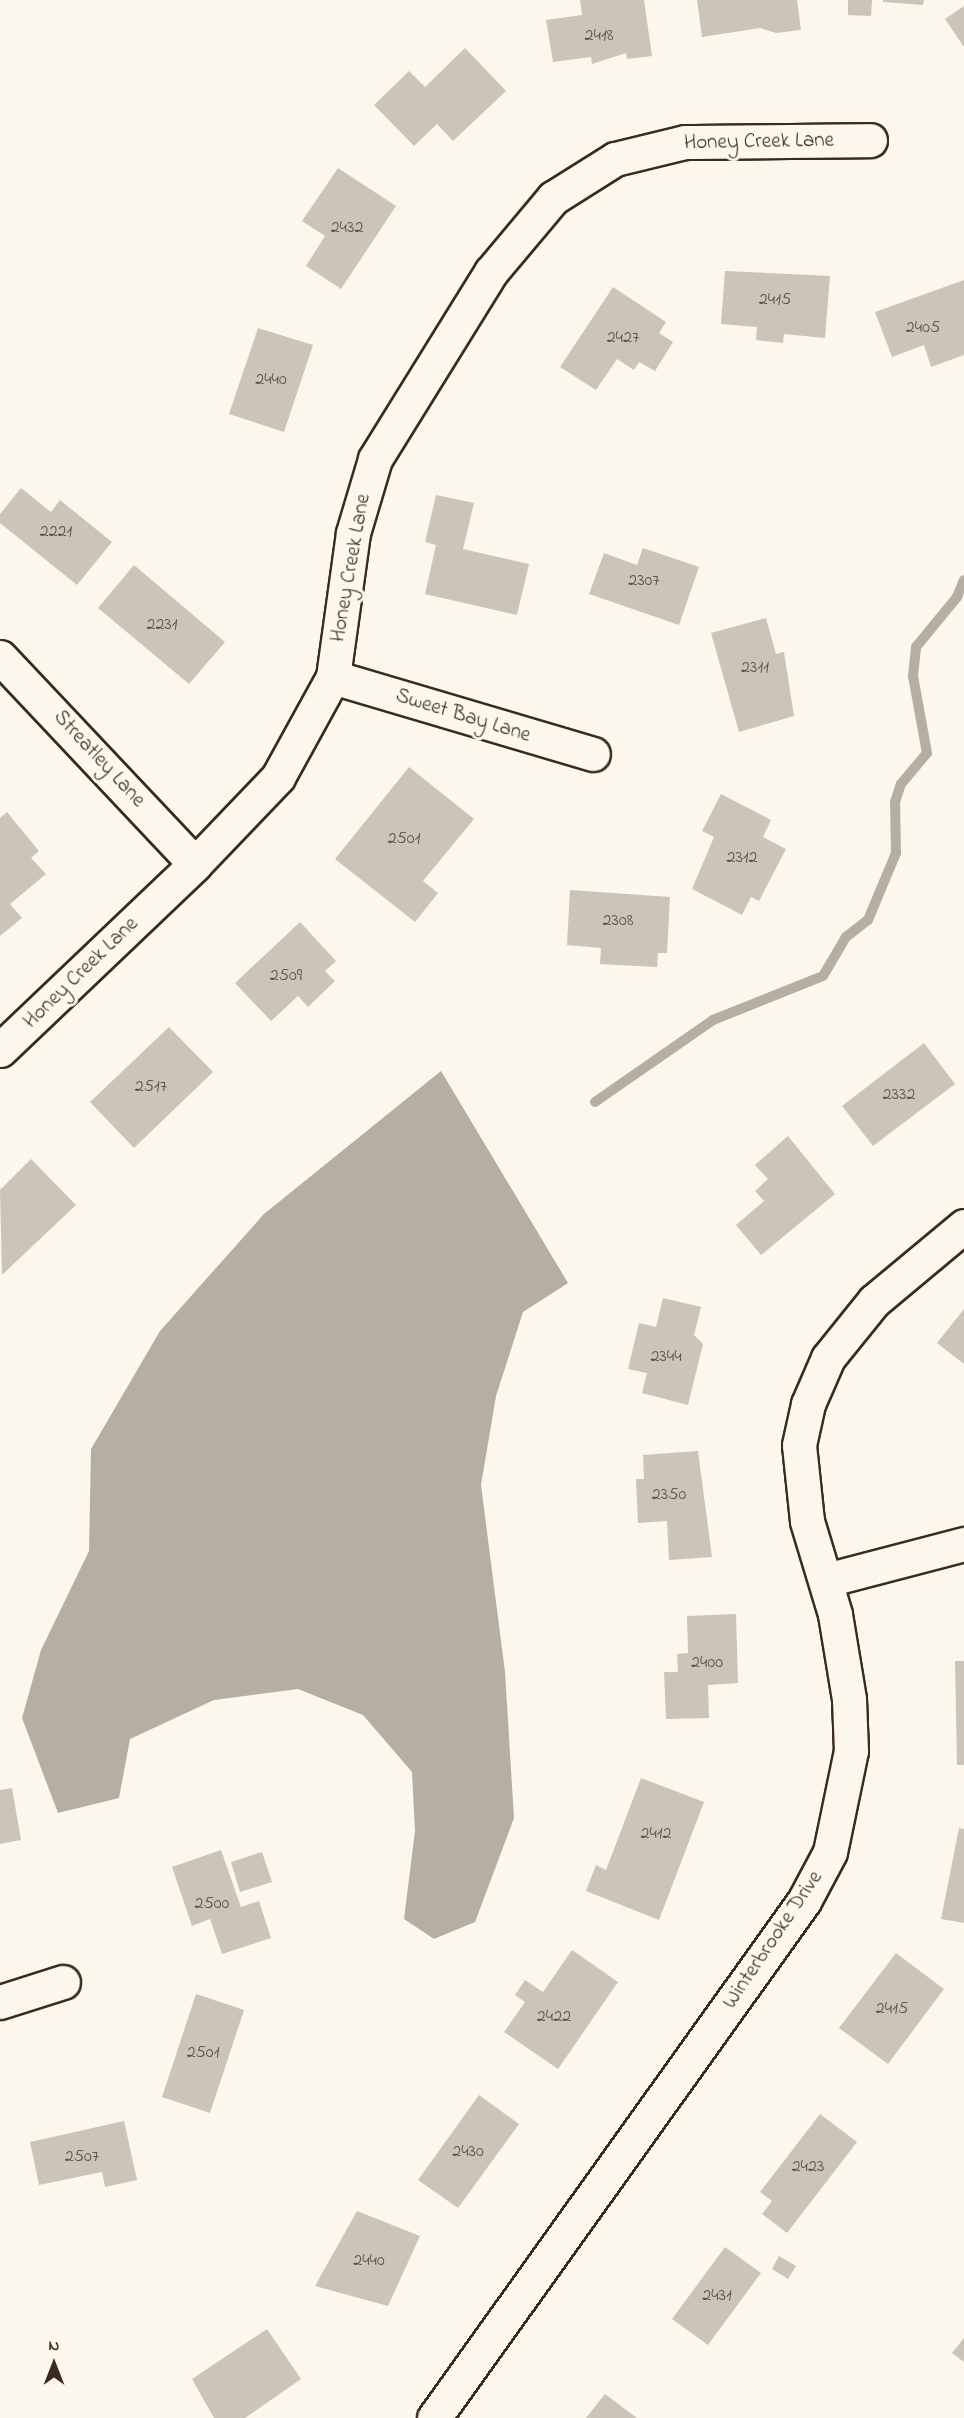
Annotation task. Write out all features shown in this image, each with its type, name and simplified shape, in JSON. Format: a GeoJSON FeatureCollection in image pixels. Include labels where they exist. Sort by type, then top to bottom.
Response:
{"type":"FeatureCollection","features":[{"type":"Feature","properties":{"kind":"street","name":"Honey Creek Lane"},"geometry":{"type":"LineString","coordinates":[[0,1050],[195,864],[278,777],[333,677],[353,534],[375,459],[491,272],[553,198],[615,159],[685,142],[870,140]]}},
{"type":"Feature","properties":{"kind":"street","name":"Streatley Lane"},"geometry":{"type":"LineString","coordinates":[[0,657],[195,864]]}},
{"type":"Feature","properties":{"kind":"street","name":"Sweet Bay Lane"},"geometry":{"type":"LineString","coordinates":[[333,677],[593,754]]}},
{"type":"Feature","properties":{"kind":"street","name":"Winterbrooke Drive"},"geometry":{"type":"LineString","coordinates":[[434,2418],[804,1901],[830,1852],[851,1751],[843,1657],[826,1580],[807,1521],[799,1445],[808,1404],[828,1358],[874,1301],[964,1226]]}},
{"type":"Feature","properties":{"kind":"street"},"geometry":{"type":"LineString","coordinates":[[826,1580],[964,1544]]}},
{"type":"Feature","properties":{"kind":"street"},"geometry":{"type":"LineString","coordinates":[[0,2002],[63,1982]]}},
{"type":"Feature","properties":{"kind":"shaded area"},"geometry":{"type":"Polygon","coordinates":[[[441,1071],[568,1283],[523,1312],[496,1396],[481,1485],[505,1672],[514,1818],[475,1922],[434,1939],[404,1919],[415,1831],[412,1772],[363,1715],[298,1689],[214,1700],[130,1739],[119,1798],[58,1813],[22,1718],[41,1650],[89,1551],[91,1449],[160,1331],[264,1214],[441,1071]]]}},
{"type":"Feature","properties":{"kind":"building"},"geometry":{"type":"Polygon","coordinates":[[[580,0],[644,0],[652,56],[627,59],[626,53],[592,64],[591,57],[553,62],[546,20],[582,15],[580,0]]]}},
{"type":"Feature","properties":{"kind":"building"},"geometry":{"type":"Polygon","coordinates":[[[697,0],[797,0],[801,30],[776,33],[760,28],[702,37],[697,0]]]}},
{"type":"Feature","properties":{"kind":"building"},"geometry":{"type":"Polygon","coordinates":[[[848,0],[872,0],[871,16],[848,15],[848,0]]]}},
{"type":"Feature","properties":{"kind":"building"},"geometry":{"type":"Polygon","coordinates":[[[883,0],[924,0],[923,5],[883,2],[883,0]]]}},
{"type":"Feature","properties":{"kind":"building"},"geometry":{"type":"Polygon","coordinates":[[[964,6],[964,47],[945,19],[964,6]]]}},
{"type":"Feature","properties":{"kind":"building"},"geometry":{"type":"Polygon","coordinates":[[[465,48],[506,91],[453,141],[437,124],[414,146],[374,105],[409,71],[425,87],[465,48]]]}},
{"type":"Feature","properties":{"kind":"building"},"geometry":{"type":"Polygon","coordinates":[[[338,168],[396,206],[341,289],[306,266],[325,236],[302,221],[338,168]]]}},
{"type":"Feature","properties":{"kind":"building"},"geometry":{"type":"Polygon","coordinates":[[[725,271],[830,276],[825,338],[784,334],[783,343],[756,340],[757,327],[721,324],[725,271]]]}},
{"type":"Feature","properties":{"kind":"building"},"geometry":{"type":"Polygon","coordinates":[[[964,280],[964,355],[931,367],[924,345],[892,357],[875,312],[964,280]]]}},
{"type":"Feature","properties":{"kind":"building"},"geometry":{"type":"Polygon","coordinates":[[[613,287],[666,322],[659,333],[673,342],[655,371],[639,362],[634,370],[617,359],[596,390],[560,367],[613,287]]]}},
{"type":"Feature","properties":{"kind":"building"},"geometry":{"type":"Polygon","coordinates":[[[258,328],[313,345],[284,432],[229,414],[258,328]]]}},
{"type":"Feature","properties":{"kind":"building"},"geometry":{"type":"Polygon","coordinates":[[[21,488],[51,512],[60,500],[112,542],[77,585],[0,523],[0,514],[21,488]]]}},
{"type":"Feature","properties":{"kind":"building"},"geometry":{"type":"Polygon","coordinates":[[[436,495],[474,503],[463,549],[529,564],[517,615],[425,594],[436,545],[425,542],[436,495]]]}},
{"type":"Feature","properties":{"kind":"building"},"geometry":{"type":"Polygon","coordinates":[[[643,548],[699,567],[679,625],[589,594],[604,553],[637,565],[643,548]]]}},
{"type":"Feature","properties":{"kind":"building"},"geometry":{"type":"Polygon","coordinates":[[[134,565],[225,642],[189,684],[98,608],[134,565]]]}},
{"type":"Feature","properties":{"kind":"building"},"geometry":{"type":"Polygon","coordinates":[[[766,618],[776,654],[784,652],[794,716],[739,732],[711,633],[766,618]]]}},
{"type":"Feature","properties":{"kind":"building"},"geometry":{"type":"Polygon","coordinates":[[[409,767],[474,819],[423,881],[438,893],[415,922],[335,859],[409,767]]]}},
{"type":"Feature","properties":{"kind":"building"},"geometry":{"type":"Polygon","coordinates":[[[721,794],[771,820],[763,837],[786,849],[759,901],[751,897],[742,915],[692,889],[714,837],[702,831],[721,794]]]}},
{"type":"Feature","properties":{"kind":"building"},"geometry":{"type":"Polygon","coordinates":[[[7,812],[39,851],[31,858],[46,874],[10,904],[22,918],[0,936],[0,818],[7,812]]]}},
{"type":"Feature","properties":{"kind":"building"},"geometry":{"type":"Polygon","coordinates":[[[570,890],[670,897],[667,953],[658,953],[657,967],[600,964],[601,948],[567,945],[570,890]]]}},
{"type":"Feature","properties":{"kind":"building"},"geometry":{"type":"Polygon","coordinates":[[[300,922],[336,961],[325,971],[335,981],[308,1007],[298,996],[271,1021],[235,983],[300,922]]]}},
{"type":"Feature","properties":{"kind":"building"},"geometry":{"type":"Polygon","coordinates":[[[169,1027],[213,1072],[134,1148],[90,1102],[169,1027]]]}},
{"type":"Feature","properties":{"kind":"building"},"geometry":{"type":"Polygon","coordinates":[[[924,1043],[955,1084],[873,1146],[842,1106],[924,1043]]]}},
{"type":"Feature","properties":{"kind":"building"},"geometry":{"type":"Polygon","coordinates":[[[788,1136],[835,1194],[761,1255],[736,1225],[764,1201],[755,1191],[768,1179],[755,1165],[788,1136]]]}},
{"type":"Feature","properties":{"kind":"building"},"geometry":{"type":"Polygon","coordinates":[[[31,1159],[76,1205],[2,1275],[0,1190],[31,1159]]]}},
{"type":"Feature","properties":{"kind":"building"},"geometry":{"type":"Polygon","coordinates":[[[663,1298],[701,1307],[694,1335],[703,1344],[688,1405],[642,1393],[647,1373],[628,1369],[639,1323],[656,1327],[663,1298]]]}},
{"type":"Feature","properties":{"kind":"building"},"geometry":{"type":"Polygon","coordinates":[[[964,1309],[964,1364],[937,1343],[964,1309]]]}},
{"type":"Feature","properties":{"kind":"building"},"geometry":{"type":"Polygon","coordinates":[[[698,1451],[712,1557],[669,1560],[667,1521],[638,1523],[636,1479],[644,1479],[643,1455],[698,1451]]]}},
{"type":"Feature","properties":{"kind":"building"},"geometry":{"type":"Polygon","coordinates":[[[736,1614],[738,1683],[708,1685],[709,1718],[666,1719],[664,1672],[678,1672],[677,1654],[688,1653],[687,1616],[736,1614]]]}},
{"type":"Feature","properties":{"kind":"building"},"geometry":{"type":"Polygon","coordinates":[[[955,1661],[964,1661],[964,1765],[957,1765],[955,1661]]]}},
{"type":"Feature","properties":{"kind":"building"},"geometry":{"type":"Polygon","coordinates":[[[641,1778],[704,1802],[659,1920],[586,1891],[596,1865],[606,1870],[641,1778]]]}},
{"type":"Feature","properties":{"kind":"building"},"geometry":{"type":"Polygon","coordinates":[[[12,1788],[21,1840],[0,1844],[0,1790],[12,1788]]]}},
{"type":"Feature","properties":{"kind":"building"},"geometry":{"type":"Polygon","coordinates":[[[959,1828],[964,1829],[964,1923],[941,1919],[959,1828]]]}},
{"type":"Feature","properties":{"kind":"building"},"geometry":{"type":"Polygon","coordinates":[[[221,1850],[241,1907],[259,1901],[271,1938],[222,1954],[210,1919],[192,1926],[172,1867],[221,1850]]]}},
{"type":"Feature","properties":{"kind":"building"},"geometry":{"type":"Polygon","coordinates":[[[262,1852],[272,1882],[240,1892],[231,1862],[262,1852]]]}},
{"type":"Feature","properties":{"kind":"building"},"geometry":{"type":"Polygon","coordinates":[[[572,1950],[618,1982],[558,2069],[504,2032],[525,2002],[515,1995],[525,1980],[543,1992],[572,1950]]]}},
{"type":"Feature","properties":{"kind":"building"},"geometry":{"type":"Polygon","coordinates":[[[896,1953],[944,1989],[888,2064],[839,2028],[896,1953]]]}},
{"type":"Feature","properties":{"kind":"building"},"geometry":{"type":"Polygon","coordinates":[[[196,1994],[244,2010],[210,2113],[162,2097],[196,1994]]]}},
{"type":"Feature","properties":{"kind":"building"},"geometry":{"type":"Polygon","coordinates":[[[479,2095],[519,2124],[458,2208],[418,2180],[479,2095]]]}},
{"type":"Feature","properties":{"kind":"building"},"geometry":{"type":"Polygon","coordinates":[[[820,2114],[857,2142],[787,2233],[762,2214],[772,2201],[760,2192],[820,2114]]]}},
{"type":"Feature","properties":{"kind":"building"},"geometry":{"type":"Polygon","coordinates":[[[124,2121],[137,2180],[105,2187],[102,2172],[39,2185],[30,2142],[124,2121]]]}},
{"type":"Feature","properties":{"kind":"building"},"geometry":{"type":"Polygon","coordinates":[[[357,2211],[420,2236],[388,2306],[315,2286],[357,2211]]]}},
{"type":"Feature","properties":{"kind":"building"},"geometry":{"type":"Polygon","coordinates":[[[725,2247],[761,2273],[708,2345],[672,2319],[725,2247]]]}},
{"type":"Feature","properties":{"kind":"building"},"geometry":{"type":"Polygon","coordinates":[[[779,2256],[796,2266],[788,2279],[772,2269],[779,2256]]]}},
{"type":"Feature","properties":{"kind":"building"},"geometry":{"type":"Polygon","coordinates":[[[267,2329],[301,2379],[245,2418],[214,2418],[192,2379],[267,2329]]]}},
{"type":"Feature","properties":{"kind":"building"},"geometry":{"type":"Polygon","coordinates":[[[964,2338],[964,2362],[952,2353],[964,2338]]]}},
{"type":"Feature","properties":{"kind":"building"},"geometry":{"type":"Polygon","coordinates":[[[605,2394],[637,2418],[586,2418],[605,2394]]]}},
{"type":"Feature","properties":{"kind":"waterway"},"geometry":{"type":"LineString","coordinates":[[595,1102],[713,1020],[823,976],[846,937],[868,920],[896,853],[895,802],[901,784],[927,753],[913,676],[916,647],[957,597],[964,580]]}}]}
